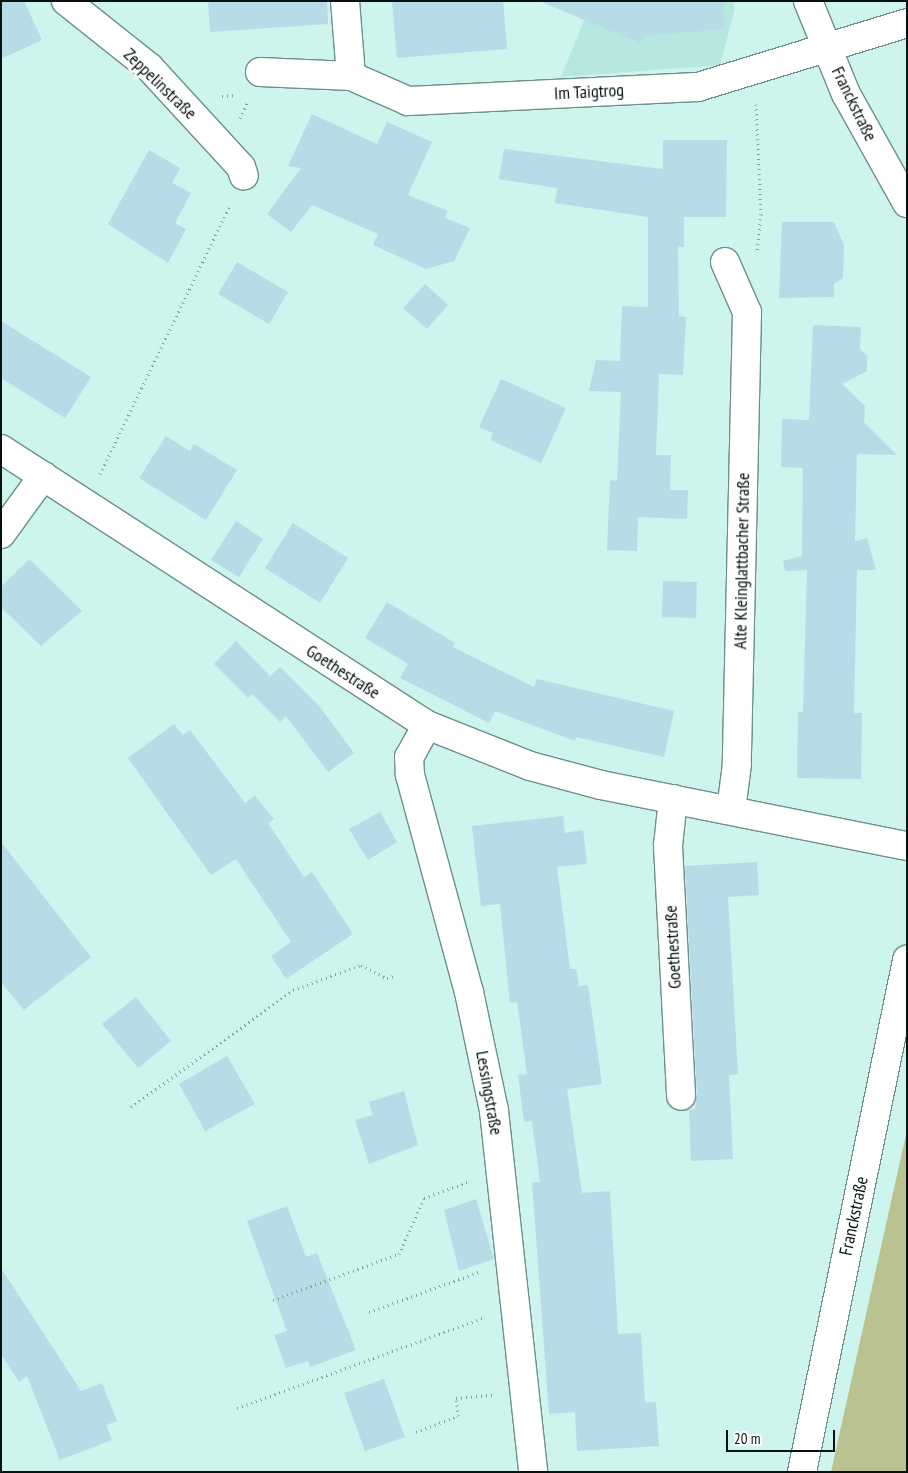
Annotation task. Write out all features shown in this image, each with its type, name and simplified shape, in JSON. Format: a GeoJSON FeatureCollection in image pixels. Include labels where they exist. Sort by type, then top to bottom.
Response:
{"type":"FeatureCollection","features":[{"type":"Feature","properties":{"kind":"street","name":"Zeppelinstraße"},"geometry":{"type":"LineString","coordinates":[[66,1],[149,67],[241,167],[244,176]]}},
{"type":"Feature","properties":{"kind":"street"},"geometry":{"type":"LineString","coordinates":[[345,1],[351,76]]}},
{"type":"Feature","properties":{"kind":"street","name":"Franckstraße"},"geometry":{"type":"LineString","coordinates":[[808,1],[846,94],[907,203]]}},
{"type":"Feature","properties":{"kind":"street","name":"Im Taigtrog"},"geometry":{"type":"LineString","coordinates":[[260,72],[351,76],[408,101],[698,87],[907,22]]}},
{"type":"Feature","properties":{"kind":"street","name":"Alte Kleinglattbacher Straße"},"geometry":{"type":"LineString","coordinates":[[725,262],[747,312],[737,764],[731,810]]}},
{"type":"Feature","properties":{"kind":"street","name":"Goethestraße"},"geometry":{"type":"LineString","coordinates":[[1,449],[427,725],[530,766],[673,799],[907,846]]}},
{"type":"Feature","properties":{"kind":"street"},"geometry":{"type":"LineString","coordinates":[[1,534],[43,476]]}},
{"type":"Feature","properties":{"kind":"street","name":"Lessingstraße"},"geometry":{"type":"LineString","coordinates":[[427,725],[410,757],[410,774],[479,1032],[502,1172],[523,1392],[533,1472]]}},
{"type":"Feature","properties":{"kind":"street","name":"Goethestraße"},"geometry":{"type":"LineString","coordinates":[[673,799],[668,846],[681,1096]]}},
{"type":"Feature","properties":{"kind":"street","name":"Franckstraße"},"geometry":{"type":"LineString","coordinates":[[802,1472],[907,960]]}},
{"type":"Feature","properties":{"kind":"path"},"geometry":{"type":"LineString","coordinates":[[755,264],[761,214],[760,114]]}},
{"type":"Feature","properties":{"kind":"path"},"geometry":{"type":"LineString","coordinates":[[101,471],[244,176]]}},
{"type":"Feature","properties":{"kind":"path"},"geometry":{"type":"LineString","coordinates":[[131,1107],[293,990],[361,965],[387,978],[396,975]]}},
{"type":"Feature","properties":{"kind":"path"},"geometry":{"type":"LineString","coordinates":[[273,1300],[399,1254],[424,1198],[502,1172]]}},
{"type":"Feature","properties":{"kind":"path"},"geometry":{"type":"LineString","coordinates":[[369,1312],[511,1265]]}},
{"type":"Feature","properties":{"kind":"path"},"geometry":{"type":"LineString","coordinates":[[237,1408],[499,1312],[515,1311]]}},
{"type":"Feature","properties":{"kind":"path"},"geometry":{"type":"LineString","coordinates":[[416,1432],[458,1416],[456,1398],[523,1392]]}},
{"type":"Feature","properties":{"kind":"shaded area"},"geometry":{"type":"Polygon","coordinates":[[[592,1],[732,1],[735,8],[720,65],[561,77],[592,1]]]}},
{"type":"Feature","properties":{"kind":"green space"},"geometry":{"type":"Polygon","coordinates":[[[907,1130],[907,1472],[831,1472],[907,1130]]]}},
{"type":"Feature","properties":{"kind":"building"},"geometry":{"type":"Polygon","coordinates":[[[1,1],[24,1],[42,40],[1,59],[1,1]]]}},
{"type":"Feature","properties":{"kind":"building"},"geometry":{"type":"Polygon","coordinates":[[[208,1],[327,1],[328,24],[210,32],[208,1]]]}},
{"type":"Feature","properties":{"kind":"building"},"geometry":{"type":"Polygon","coordinates":[[[392,1],[503,1],[507,49],[397,58],[392,1]]]}},
{"type":"Feature","properties":{"kind":"building"},"geometry":{"type":"Polygon","coordinates":[[[539,1],[723,1],[725,29],[643,36],[640,43],[539,1]]]}},
{"type":"Feature","properties":{"kind":"building"},"geometry":{"type":"Polygon","coordinates":[[[312,114],[377,144],[387,122],[432,142],[408,195],[448,211],[445,218],[470,228],[454,261],[426,269],[373,245],[378,234],[312,205],[291,232],[267,214],[301,168],[288,166],[312,114]]]}},
{"type":"Feature","properties":{"kind":"building"},"geometry":{"type":"Polygon","coordinates":[[[663,140],[727,140],[726,217],[684,217],[684,247],[678,247],[679,316],[686,317],[683,375],[659,374],[656,455],[671,455],[670,490],[688,490],[687,519],[638,517],[637,551],[607,550],[610,480],[617,481],[621,392],[589,391],[596,360],[620,361],[622,306],[648,307],[648,217],[555,203],[557,188],[499,179],[504,149],[663,169],[663,140]]]}},
{"type":"Feature","properties":{"kind":"building"},"geometry":{"type":"Polygon","coordinates":[[[149,150],[180,168],[172,183],[191,193],[175,223],[186,229],[168,263],[108,224],[149,150]]]}},
{"type":"Feature","properties":{"kind":"building"},"geometry":{"type":"Polygon","coordinates":[[[782,222],[834,222],[844,245],[843,278],[834,284],[834,297],[779,298],[782,222]]]}},
{"type":"Feature","properties":{"kind":"building"},"geometry":{"type":"Polygon","coordinates":[[[237,262],[288,292],[269,324],[218,294],[237,262]]]}},
{"type":"Feature","properties":{"kind":"building"},"geometry":{"type":"Polygon","coordinates":[[[425,284],[448,305],[427,329],[403,308],[425,284]]]}},
{"type":"Feature","properties":{"kind":"building"},"geometry":{"type":"Polygon","coordinates":[[[1,321],[91,377],[65,418],[1,378],[1,321]]]}},
{"type":"Feature","properties":{"kind":"building"},"geometry":{"type":"Polygon","coordinates":[[[813,325],[861,327],[860,349],[867,356],[867,371],[842,384],[865,406],[864,422],[897,455],[857,454],[855,541],[867,538],[876,570],[857,570],[854,713],[862,713],[861,779],[797,778],[798,712],[803,712],[807,570],[785,571],[783,561],[802,556],[803,468],[781,467],[782,419],[809,420],[813,325]]]}},
{"type":"Feature","properties":{"kind":"building"},"geometry":{"type":"Polygon","coordinates":[[[501,379],[566,408],[541,463],[490,440],[493,433],[479,427],[501,379]]]}},
{"type":"Feature","properties":{"kind":"building"},"geometry":{"type":"Polygon","coordinates":[[[166,436],[190,451],[194,444],[237,470],[206,520],[139,478],[166,436]]]}},
{"type":"Feature","properties":{"kind":"building"},"geometry":{"type":"Polygon","coordinates":[[[236,521],[263,539],[239,577],[211,560],[236,521]]]}},
{"type":"Feature","properties":{"kind":"building"},"geometry":{"type":"Polygon","coordinates":[[[293,523],[348,558],[320,603],[265,568],[293,523]]]}},
{"type":"Feature","properties":{"kind":"building"},"geometry":{"type":"Polygon","coordinates":[[[29,559],[82,611],[41,646],[1,607],[1,587],[29,559]]]}},
{"type":"Feature","properties":{"kind":"building"},"geometry":{"type":"Polygon","coordinates":[[[663,581],[697,582],[696,618],[662,617],[663,581]]]}},
{"type":"Feature","properties":{"kind":"building"},"geometry":{"type":"Polygon","coordinates":[[[387,602],[455,643],[453,647],[534,687],[537,679],[674,711],[664,757],[576,737],[575,741],[495,711],[489,723],[400,678],[408,664],[365,638],[387,602]]]}},
{"type":"Feature","properties":{"kind":"building"},"geometry":{"type":"Polygon","coordinates":[[[236,641],[270,676],[264,682],[280,667],[320,707],[354,753],[328,772],[286,716],[280,722],[252,694],[248,698],[214,664],[236,641]]]}},
{"type":"Feature","properties":{"kind":"building"},"geometry":{"type":"Polygon","coordinates":[[[174,724],[183,735],[190,730],[245,803],[255,796],[274,819],[268,823],[304,877],[312,872],[353,934],[286,979],[271,956],[291,942],[236,859],[211,875],[128,758],[174,724]]]}},
{"type":"Feature","properties":{"kind":"building"},"geometry":{"type":"Polygon","coordinates":[[[380,812],[397,842],[368,860],[349,829],[380,812]]]}},
{"type":"Feature","properties":{"kind":"building"},"geometry":{"type":"Polygon","coordinates":[[[563,816],[565,833],[583,830],[587,864],[557,867],[570,969],[576,969],[579,986],[588,985],[602,1084],[567,1089],[582,1193],[610,1191],[618,1334],[641,1333],[645,1403],[656,1402],[659,1446],[577,1451],[575,1412],[549,1414],[532,1182],[540,1182],[532,1121],[524,1122],[518,1075],[527,1074],[517,1002],[510,1003],[500,904],[481,906],[472,826],[563,816]]]}},
{"type":"Feature","properties":{"kind":"building"},"geometry":{"type":"Polygon","coordinates":[[[1,842],[91,957],[24,1010],[1,982],[1,842]]]}},
{"type":"Feature","properties":{"kind":"building"},"geometry":{"type":"Polygon","coordinates":[[[757,862],[759,895],[728,897],[738,1074],[729,1075],[733,1159],[691,1161],[689,1110],[695,1109],[697,1095],[685,866],[757,862]]]}},
{"type":"Feature","properties":{"kind":"building"},"geometry":{"type":"Polygon","coordinates":[[[136,997],[171,1041],[138,1068],[102,1024],[136,997]]]}},
{"type":"Feature","properties":{"kind":"building"},"geometry":{"type":"Polygon","coordinates":[[[227,1056],[255,1104],[205,1131],[179,1084],[227,1056]]]}},
{"type":"Feature","properties":{"kind":"building"},"geometry":{"type":"Polygon","coordinates":[[[404,1091],[418,1145],[369,1164],[355,1120],[373,1115],[369,1102],[404,1091]]]}},
{"type":"Feature","properties":{"kind":"building"},"geometry":{"type":"Polygon","coordinates":[[[476,1199],[494,1259],[459,1271],[444,1210],[476,1199]]]}},
{"type":"Feature","properties":{"kind":"building"},"geometry":{"type":"Polygon","coordinates":[[[287,1206],[306,1257],[317,1253],[356,1350],[310,1367],[308,1361],[286,1368],[274,1335],[287,1331],[247,1221],[287,1206]]]}},
{"type":"Feature","properties":{"kind":"building"},"geometry":{"type":"Polygon","coordinates":[[[1,1268],[81,1391],[102,1383],[117,1421],[106,1425],[112,1440],[60,1460],[27,1376],[19,1382],[1,1354],[1,1268]]]}},
{"type":"Feature","properties":{"kind":"building"},"geometry":{"type":"Polygon","coordinates":[[[384,1379],[405,1437],[365,1451],[344,1393],[384,1379]]]}}]}
